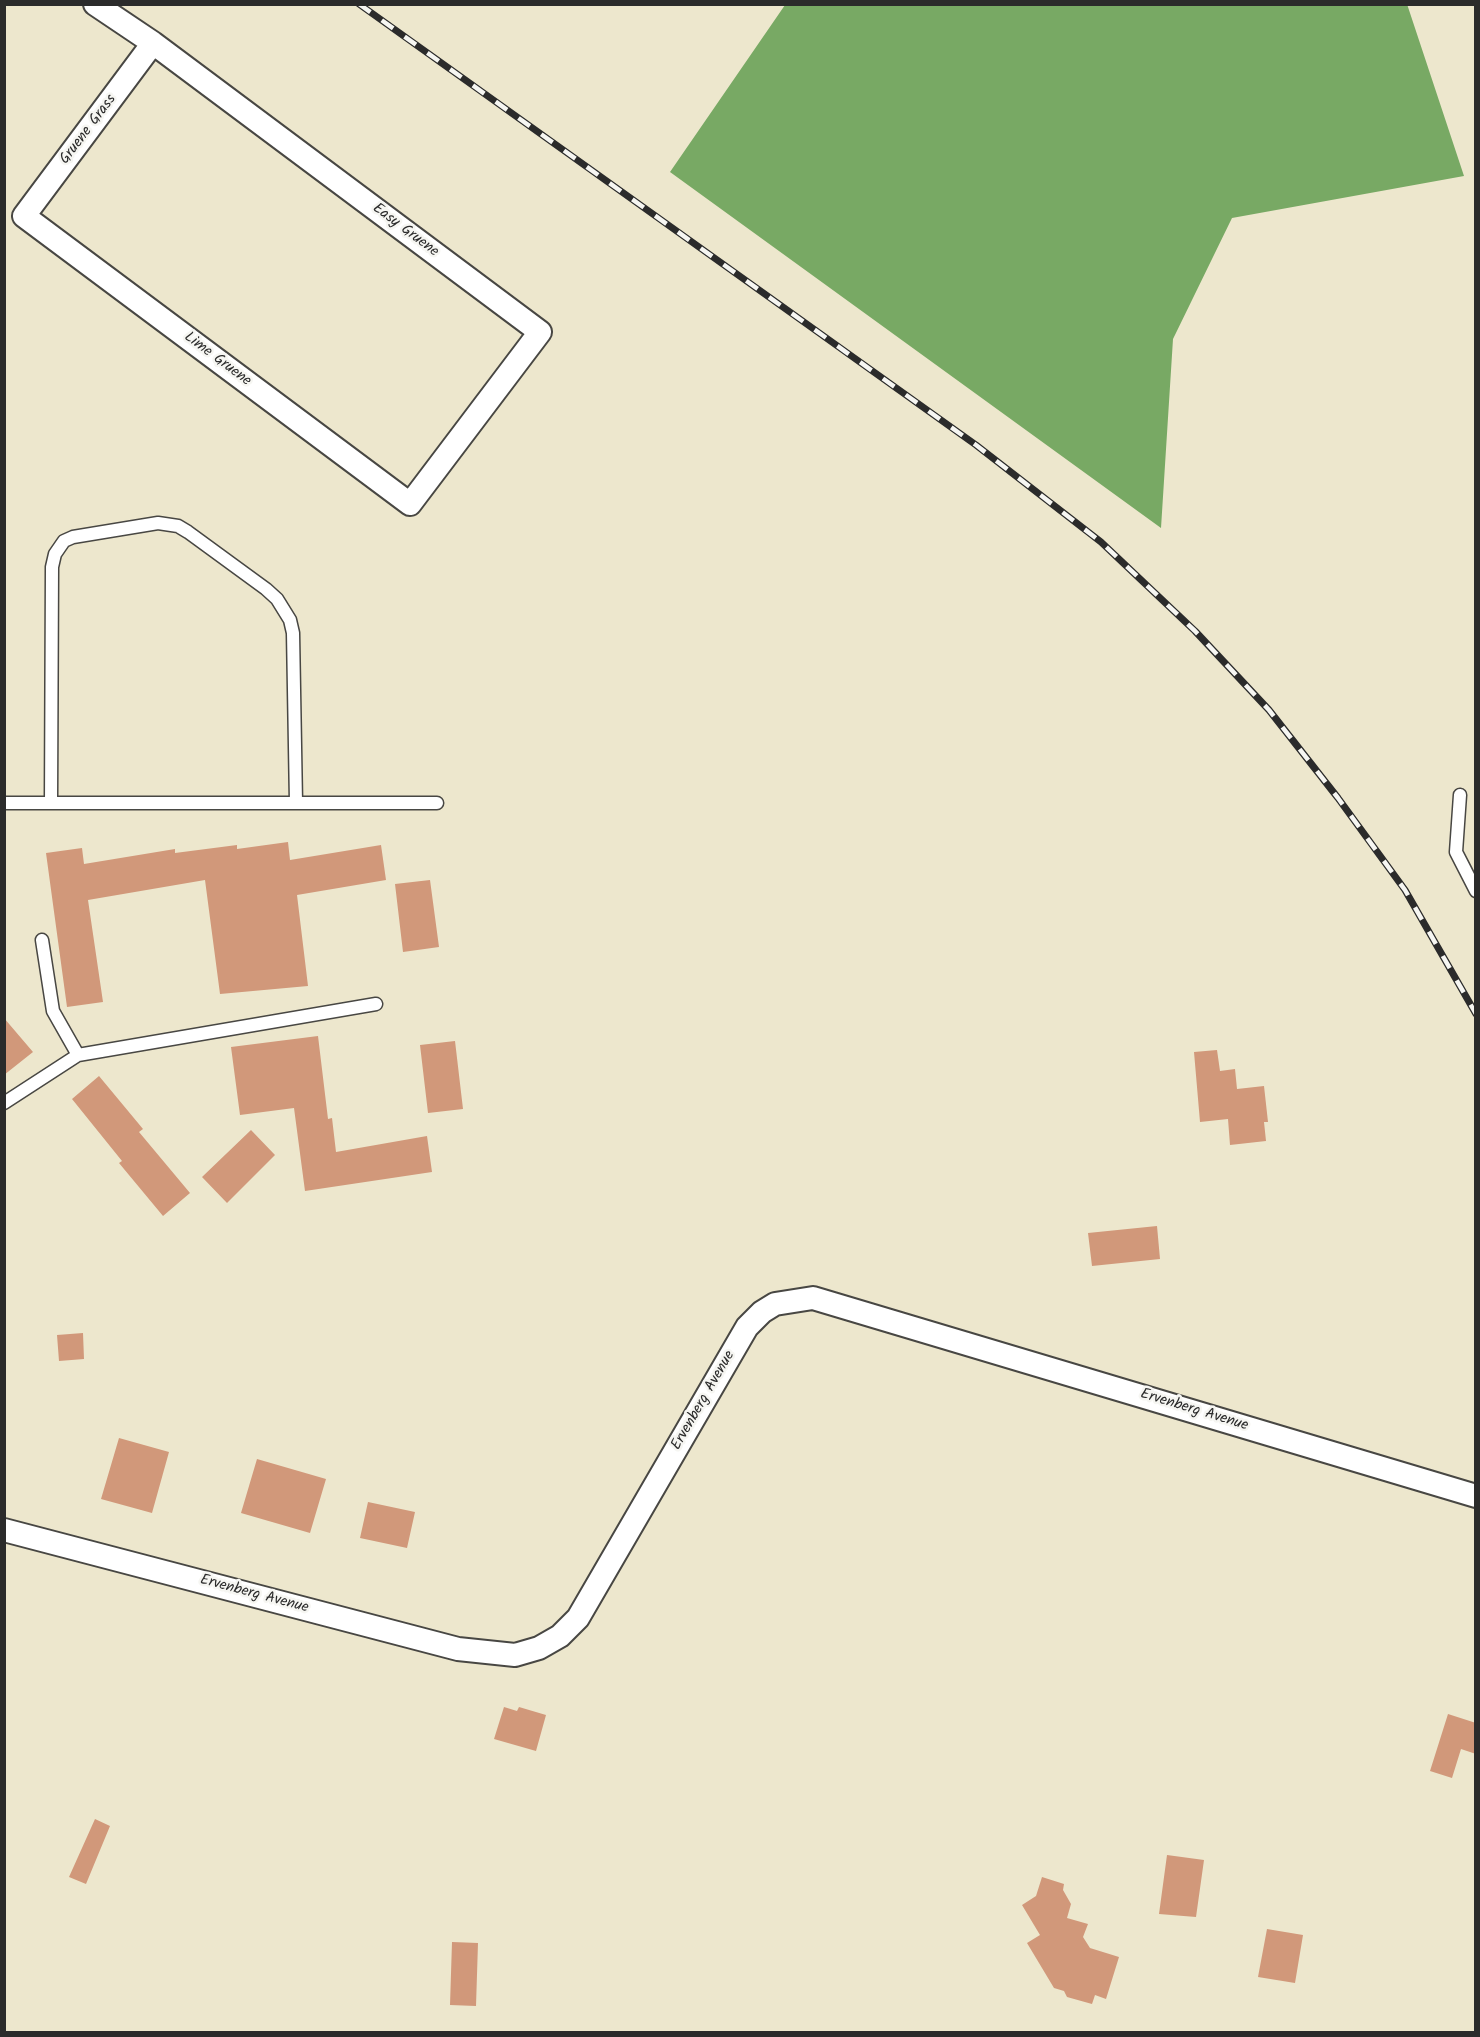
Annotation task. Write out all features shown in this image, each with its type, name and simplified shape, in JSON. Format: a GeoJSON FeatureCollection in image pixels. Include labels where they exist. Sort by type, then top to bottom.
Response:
{"type":"FeatureCollection","features":[{"type":"Feature","properties":{"kind":"street","name":"Easy Gruene"},"geometry":{"type":"LineString","coordinates":[[95,4],[153,43],[540,332],[410,504]]}},
{"type":"Feature","properties":{"kind":"street","name":"Gruene Grass"},"geometry":{"type":"LineString","coordinates":[[24,216],[153,43]]}},
{"type":"Feature","properties":{"kind":"street","name":"Lime Gruene"},"geometry":{"type":"LineString","coordinates":[[24,216],[410,504]]}},
{"type":"Feature","properties":{"kind":"street","name":"Ervenberg Avenue"},"geometry":{"type":"LineString","coordinates":[[4,1530],[458,1649],[515,1655],[539,1648],[560,1636],[578,1618],[747,1327],[762,1312],[775,1304],[813,1298],[1476,1496]]}},
{"type":"Feature","properties":{"kind":"lane"},"geometry":{"type":"LineString","coordinates":[[51,803],[52,567],[55,554],[64,541],[73,537],[158,523],[178,526],[266,589],[277,599],[290,620],[293,633],[296,803]]}},
{"type":"Feature","properties":{"kind":"lane"},"geometry":{"type":"LineString","coordinates":[[1460,795],[1456,852],[1476,891]]}},
{"type":"Feature","properties":{"kind":"lane"},"geometry":{"type":"LineString","coordinates":[[4,803],[437,803]]}},
{"type":"Feature","properties":{"kind":"lane"},"geometry":{"type":"LineString","coordinates":[[42,940],[53,1011],[78,1055]]}},
{"type":"Feature","properties":{"kind":"lane"},"geometry":{"type":"LineString","coordinates":[[4,1103],[78,1055],[376,1004]]}},
{"type":"Feature","properties":{"kind":"green space"},"geometry":{"type":"Polygon","coordinates":[[[1407,4],[1464,176],[1232,218],[1173,339],[1161,528],[670,172],[785,5],[1407,4]]]}},
{"type":"Feature","properties":{"kind":"building"},"geometry":{"type":"Polygon","coordinates":[[[288,842],[290,860],[381,845],[386,880],[297,895],[308,986],[220,994],[205,880],[88,900],[103,1002],[67,1007],[46,853],[82,848],[84,864],[175,849],[175,853],[237,845],[237,849],[288,842]]]}},
{"type":"Feature","properties":{"kind":"building"},"geometry":{"type":"Polygon","coordinates":[[[430,880],[439,947],[403,952],[395,884],[430,880]]]}},
{"type":"Feature","properties":{"kind":"building"},"geometry":{"type":"Polygon","coordinates":[[[4,1018],[33,1052],[4,1075],[4,1018]]]}},
{"type":"Feature","properties":{"kind":"building"},"geometry":{"type":"Polygon","coordinates":[[[318,1036],[328,1119],[332,1118],[336,1152],[427,1136],[432,1172],[305,1191],[294,1108],[240,1115],[231,1047],[318,1036]]]}},
{"type":"Feature","properties":{"kind":"building"},"geometry":{"type":"Polygon","coordinates":[[[455,1041],[463,1109],[428,1113],[420,1045],[455,1041]]]}},
{"type":"Feature","properties":{"kind":"building"},"geometry":{"type":"Polygon","coordinates":[[[1217,1050],[1220,1071],[1235,1069],[1237,1089],[1264,1086],[1268,1122],[1264,1122],[1266,1141],[1230,1145],[1228,1119],[1200,1122],[1194,1052],[1217,1050]]]}},
{"type":"Feature","properties":{"kind":"building"},"geometry":{"type":"Polygon","coordinates":[[[99,1076],[143,1129],[139,1132],[190,1193],[163,1216],[119,1163],[122,1161],[72,1099],[99,1076]]]}},
{"type":"Feature","properties":{"kind":"building"},"geometry":{"type":"Polygon","coordinates":[[[251,1130],[275,1155],[227,1203],[202,1177],[251,1130]]]}},
{"type":"Feature","properties":{"kind":"building"},"geometry":{"type":"Polygon","coordinates":[[[1157,1226],[1160,1259],[1092,1266],[1088,1233],[1157,1226]]]}},
{"type":"Feature","properties":{"kind":"building"},"geometry":{"type":"Polygon","coordinates":[[[83,1333],[84,1359],[59,1361],[57,1335],[83,1333]]]}},
{"type":"Feature","properties":{"kind":"building"},"geometry":{"type":"Polygon","coordinates":[[[119,1438],[169,1452],[152,1513],[101,1499],[119,1438]]]}},
{"type":"Feature","properties":{"kind":"building"},"geometry":{"type":"Polygon","coordinates":[[[257,1459],[326,1479],[310,1533],[241,1513],[257,1459]]]}},
{"type":"Feature","properties":{"kind":"building"},"geometry":{"type":"Polygon","coordinates":[[[368,1502],[415,1512],[407,1548],[360,1538],[368,1502]]]}},
{"type":"Feature","properties":{"kind":"building"},"geometry":{"type":"Polygon","coordinates":[[[504,1707],[517,1711],[519,1707],[546,1715],[536,1751],[494,1739],[504,1707]]]}},
{"type":"Feature","properties":{"kind":"building"},"geometry":{"type":"Polygon","coordinates":[[[1448,1714],[1476,1723],[1476,1754],[1461,1749],[1452,1778],[1430,1771],[1448,1714]]]}},
{"type":"Feature","properties":{"kind":"building"},"geometry":{"type":"Polygon","coordinates":[[[95,1819],[110,1826],[86,1884],[69,1877],[95,1819]]]}},
{"type":"Feature","properties":{"kind":"building"},"geometry":{"type":"Polygon","coordinates":[[[1167,1855],[1204,1860],[1196,1917],[1159,1914],[1167,1855]]]}},
{"type":"Feature","properties":{"kind":"building"},"geometry":{"type":"Polygon","coordinates":[[[1042,1877],[1064,1884],[1063,1890],[1071,1904],[1067,1918],[1088,1924],[1083,1937],[1090,1948],[1119,1957],[1106,1999],[1095,1995],[1092,2004],[1067,1997],[1064,1991],[1054,1988],[1027,1943],[1040,1935],[1022,1905],[1036,1896],[1042,1877]]]}},
{"type":"Feature","properties":{"kind":"building"},"geometry":{"type":"Polygon","coordinates":[[[1267,1929],[1303,1935],[1295,1983],[1258,1977],[1267,1929]]]}},
{"type":"Feature","properties":{"kind":"building"},"geometry":{"type":"Polygon","coordinates":[[[452,1942],[478,1943],[476,2006],[450,2005],[452,1942]]]}},
{"type":"Feature","properties":{"kind":"railway"},"geometry":{"type":"LineString","coordinates":[[359,4],[976,445],[1101,542],[1195,631],[1269,710],[1338,798],[1405,890],[1476,1014]]}}]}
